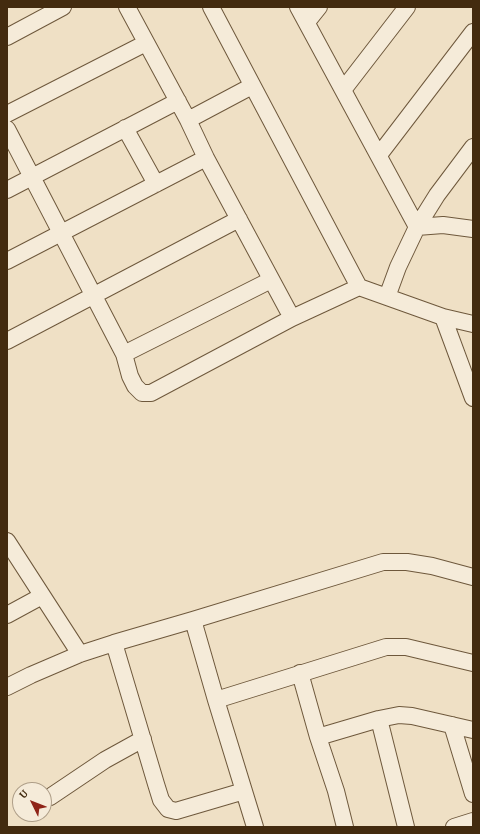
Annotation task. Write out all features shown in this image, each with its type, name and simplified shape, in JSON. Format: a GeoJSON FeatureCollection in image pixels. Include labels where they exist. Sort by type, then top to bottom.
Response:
{"type":"FeatureCollection","features":[{"type":"Feature","properties":{"kind":"street"},"geometry":{"type":"LineString","coordinates":[[7,37],[63,7]]}},
{"type":"Feature","properties":{"kind":"street"},"geometry":{"type":"LineString","coordinates":[[127,7],[292,318]]}},
{"type":"Feature","properties":{"kind":"street"},"geometry":{"type":"LineString","coordinates":[[211,7],[359,287],[443,317],[473,324]]}},
{"type":"Feature","properties":{"kind":"street"},"geometry":{"type":"LineString","coordinates":[[298,7],[417,227]]}},
{"type":"Feature","properties":{"kind":"street"},"geometry":{"type":"LineString","coordinates":[[307,22],[318,7]]}},
{"type":"Feature","properties":{"kind":"street"},"geometry":{"type":"LineString","coordinates":[[343,90],[407,7]]}},
{"type":"Feature","properties":{"kind":"street"},"geometry":{"type":"LineString","coordinates":[[379,155],[473,32]]}},
{"type":"Feature","properties":{"kind":"street"},"geometry":{"type":"LineString","coordinates":[[7,114],[146,43]]}},
{"type":"Feature","properties":{"kind":"street"},"geometry":{"type":"LineString","coordinates":[[188,120],[252,86]]}},
{"type":"Feature","properties":{"kind":"street"},"geometry":{"type":"LineString","coordinates":[[7,190],[178,101]]}},
{"type":"Feature","properties":{"kind":"street"},"geometry":{"type":"LineString","coordinates":[[125,128],[156,184]]}},
{"type":"Feature","properties":{"kind":"street"},"geometry":{"type":"LineString","coordinates":[[7,129],[124,354],[130,376],[135,386],[142,393],[151,393],[292,318],[359,287]]}},
{"type":"Feature","properties":{"kind":"street"},"geometry":{"type":"LineString","coordinates":[[387,297],[398,267],[417,227],[436,195],[473,147]]}},
{"type":"Feature","properties":{"kind":"street"},"geometry":{"type":"LineString","coordinates":[[7,261],[206,158]]}},
{"type":"Feature","properties":{"kind":"street"},"geometry":{"type":"LineString","coordinates":[[7,341],[239,219]]}},
{"type":"Feature","properties":{"kind":"street"},"geometry":{"type":"LineString","coordinates":[[417,227],[443,225],[473,229]]}},
{"type":"Feature","properties":{"kind":"street"},"geometry":{"type":"LineString","coordinates":[[124,354],[271,280]]}},
{"type":"Feature","properties":{"kind":"street"},"geometry":{"type":"LineString","coordinates":[[443,317],[472,396]]}},
{"type":"Feature","properties":{"kind":"street"},"geometry":{"type":"LineString","coordinates":[[7,541],[80,654]]}},
{"type":"Feature","properties":{"kind":"street"},"geometry":{"type":"LineString","coordinates":[[7,687],[80,654],[383,562],[407,562],[432,566],[473,577]]}},
{"type":"Feature","properties":{"kind":"street"},"geometry":{"type":"LineString","coordinates":[[7,615],[42,596]]}},
{"type":"Feature","properties":{"kind":"street"},"geometry":{"type":"LineString","coordinates":[[193,620],[255,827]]}},
{"type":"Feature","properties":{"kind":"street"},"geometry":{"type":"LineString","coordinates":[[114,643],[161,800],[168,809],[176,811],[244,791]]}},
{"type":"Feature","properties":{"kind":"street"},"geometry":{"type":"LineString","coordinates":[[216,700],[386,647],[406,647],[473,663]]}},
{"type":"Feature","properties":{"kind":"street"},"geometry":{"type":"LineString","coordinates":[[300,673],[318,737],[336,791],[345,827]]}},
{"type":"Feature","properties":{"kind":"street"},"geometry":{"type":"LineString","coordinates":[[318,737],[379,719],[400,715],[452,724],[473,730]]}},
{"type":"Feature","properties":{"kind":"street"},"geometry":{"type":"LineString","coordinates":[[379,719],[406,827]]}},
{"type":"Feature","properties":{"kind":"street"},"geometry":{"type":"LineString","coordinates":[[452,724],[473,794]]}},
{"type":"Feature","properties":{"kind":"street"},"geometry":{"type":"LineString","coordinates":[[52,796],[105,760],[143,739]]}},
{"type":"Feature","properties":{"kind":"street"},"geometry":{"type":"LineString","coordinates":[[454,827],[473,821]]}}]}
